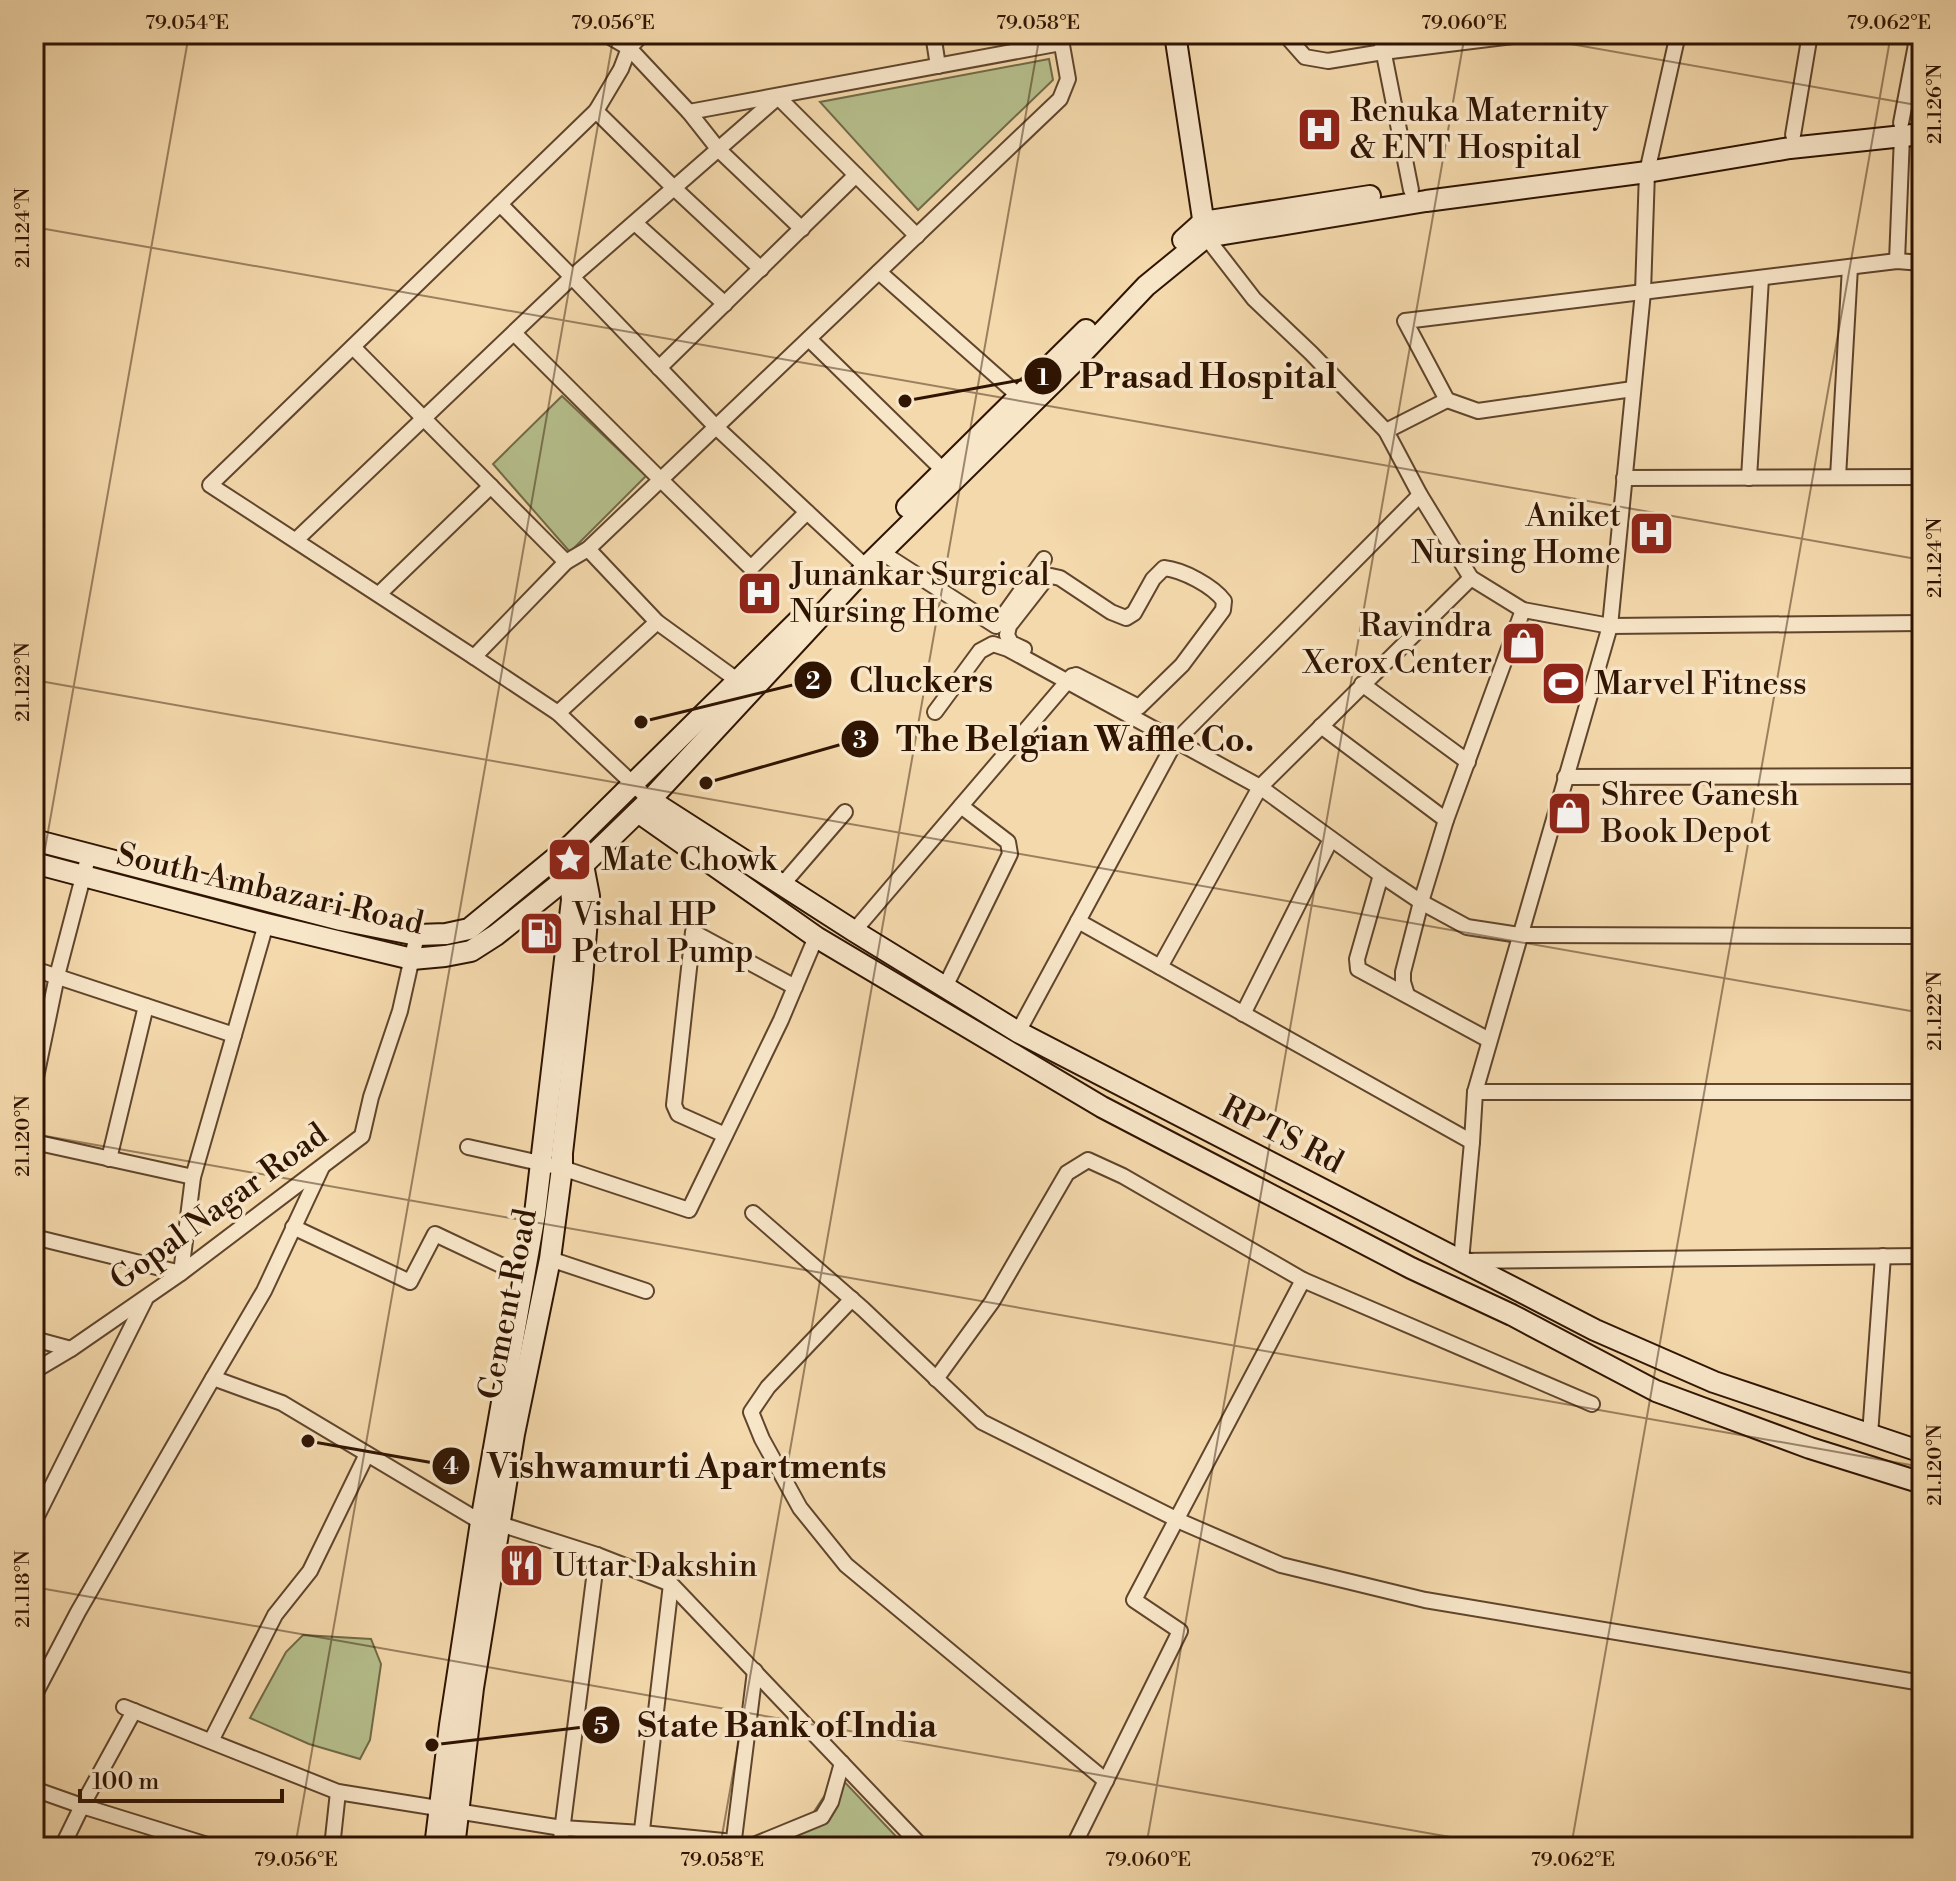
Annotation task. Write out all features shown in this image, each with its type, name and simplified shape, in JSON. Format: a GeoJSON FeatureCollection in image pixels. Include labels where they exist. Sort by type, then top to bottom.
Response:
{"type":"FeatureCollection","features":[{"type":"Feature","properties":{"kind":"main road"},"geometry":{"type":"LineString","coordinates":[[1175,34],[1204,229]]}},
{"type":"Feature","properties":{"kind":"main road","name":"South Ambazari Road"},"geometry":{"type":"LineString","coordinates":[[34,863],[412,959],[471,951],[496,935],[576,871],[644,806],[943,470],[1096,320],[1204,229],[1261,211],[1411,190],[1790,148],[1908,131],[1922,120]]}},
{"type":"Feature","properties":{"kind":"main road","name":"South Ambazari Road"},"geometry":{"type":"LineString","coordinates":[[34,840],[341,920],[417,935],[469,929],[564,851],[787,632],[862,563],[881,552],[1204,229],[1426,201],[1649,165],[1793,135],[1908,131]]}},
{"type":"Feature","properties":{"kind":"main road"},"geometry":{"type":"LineString","coordinates":[[644,806],[816,937],[1102,1107],[1656,1391],[1810,1448],[1922,1483]]}},
{"type":"Feature","properties":{"kind":"main road","name":"RPTS Rd"},"geometry":{"type":"LineString","coordinates":[[644,806],[782,885],[1018,1032],[1595,1330],[1714,1382],[1922,1452]]}},
{"type":"Feature","properties":{"kind":"main road"},"geometry":{"type":"LineString","coordinates":[[564,851],[576,871]]}},
{"type":"Feature","properties":{"kind":"main road","name":"Cement Road"},"geometry":{"type":"LineString","coordinates":[[454,1847],[449,1810],[450,1725],[490,1523],[535,1214],[576,871]]}},
{"type":"Feature","properties":{"kind":"main road","name":"Cement Road"},"geometry":{"type":"LineString","coordinates":[[490,1523],[514,1434],[550,1259],[589,896],[576,871]]}},
{"type":"Feature","properties":{"kind":"main road","name":"Cement Road"},"geometry":{"type":"LineString","coordinates":[[435,1847],[449,1810]]}},
{"type":"Feature","properties":{"kind":"street"},"geometry":{"type":"LineString","coordinates":[[605,34],[628,41],[719,150],[802,229]]}},
{"type":"Feature","properties":{"kind":"street"},"geometry":{"type":"LineString","coordinates":[[628,41],[646,34]]}},
{"type":"Feature","properties":{"kind":"street"},"geometry":{"type":"LineString","coordinates":[[933,34],[938,66]]}},
{"type":"Feature","properties":{"kind":"street"},"geometry":{"type":"LineString","coordinates":[[1289,34],[1290,40],[1305,57],[1328,61],[1529,34]]}},
{"type":"Feature","properties":{"kind":"street"},"geometry":{"type":"LineString","coordinates":[[1380,34],[1411,190]]}},
{"type":"Feature","properties":{"kind":"street"},"geometry":{"type":"LineString","coordinates":[[1678,34],[1649,165],[1643,292],[1610,626],[1475,1092],[1461,1261],[1922,1256]]}},
{"type":"Feature","properties":{"kind":"street"},"geometry":{"type":"LineString","coordinates":[[1793,135],[1810,34]]}},
{"type":"Feature","properties":{"kind":"street"},"geometry":{"type":"LineString","coordinates":[[1897,261],[1918,34]]}},
{"type":"Feature","properties":{"kind":"street"},"geometry":{"type":"LineString","coordinates":[[474,657],[566,562],[588,549],[1060,99],[1068,79],[1060,38],[938,66],[689,112]]}},
{"type":"Feature","properties":{"kind":"street"},"geometry":{"type":"LineString","coordinates":[[628,41],[621,69],[596,111],[210,485],[558,713],[632,784],[644,806]]}},
{"type":"Feature","properties":{"kind":"street"},"geometry":{"type":"LineString","coordinates":[[296,540],[572,277],[778,97]]}},
{"type":"Feature","properties":{"kind":"street"},"geometry":{"type":"LineString","coordinates":[[778,97],[917,236]]}},
{"type":"Feature","properties":{"kind":"street"},"geometry":{"type":"LineString","coordinates":[[596,111],[761,269]]}},
{"type":"Feature","properties":{"kind":"street"},"geometry":{"type":"LineString","coordinates":[[659,368],[856,175]]}},
{"type":"Feature","properties":{"kind":"street"},"geometry":{"type":"LineString","coordinates":[[500,204],[716,427],[862,563]]}},
{"type":"Feature","properties":{"kind":"street"},"geometry":{"type":"LineString","coordinates":[[635,223],[725,304]]}},
{"type":"Feature","properties":{"kind":"street"},"geometry":{"type":"LineString","coordinates":[[1204,229],[1254,299],[1386,431],[1420,495],[1471,578],[1523,610],[1610,626],[1922,623]]}},
{"type":"Feature","properties":{"kind":"street"},"geometry":{"type":"LineString","coordinates":[[1633,389],[1478,411],[1447,400],[1405,321],[1897,261],[1922,263]]}},
{"type":"Feature","properties":{"kind":"street"},"geometry":{"type":"LineString","coordinates":[[1838,477],[1850,267]]}},
{"type":"Feature","properties":{"kind":"street"},"geometry":{"type":"LineString","coordinates":[[879,272],[1019,396]]}},
{"type":"Feature","properties":{"kind":"street"},"geometry":{"type":"LineString","coordinates":[[1749,478],[1761,278]]}},
{"type":"Feature","properties":{"kind":"street"},"geometry":{"type":"LineString","coordinates":[[514,333],[751,568],[807,512]]}},
{"type":"Feature","properties":{"kind":"street"},"geometry":{"type":"LineString","coordinates":[[809,339],[943,470]]}},
{"type":"Feature","properties":{"kind":"street"},"geometry":{"type":"LineString","coordinates":[[353,347],[566,562]]}},
{"type":"Feature","properties":{"kind":"street"},"geometry":{"type":"LineString","coordinates":[[1386,431],[1447,400]]}},
{"type":"Feature","properties":{"kind":"street"},"geometry":{"type":"LineString","coordinates":[[1624,478],[1922,477]]}},
{"type":"Feature","properties":{"kind":"street"},"geometry":{"type":"LineString","coordinates":[[379,594],[491,486]]}},
{"type":"Feature","properties":{"kind":"street"},"geometry":{"type":"LineString","coordinates":[[1018,1032],[1175,742],[1420,495]]}},
{"type":"Feature","properties":{"kind":"street"},"geometry":{"type":"LineString","coordinates":[[588,549],[657,622],[737,680]]}},
{"type":"Feature","properties":{"kind":"street"},"geometry":{"type":"LineString","coordinates":[[881,552],[996,626],[1044,559]]}},
{"type":"Feature","properties":{"kind":"street"},"geometry":{"type":"LineString","coordinates":[[1070,678],[1011,643],[1007,635],[1009,626],[1051,576],[1060,578],[1111,612],[1126,618],[1134,613],[1153,579],[1164,568],[1175,569],[1217,591],[1224,601],[1223,610],[1182,665],[1139,707],[1127,708]]}},
{"type":"Feature","properties":{"kind":"street"},"geometry":{"type":"LineString","coordinates":[[1160,967],[1260,787],[1471,578]]}},
{"type":"Feature","properties":{"kind":"street"},"geometry":{"type":"LineString","coordinates":[[1407,995],[1403,972],[1421,902],[1446,820],[1523,610]]}},
{"type":"Feature","properties":{"kind":"street"},"geometry":{"type":"LineString","coordinates":[[558,713],[657,622]]}},
{"type":"Feature","properties":{"kind":"street"},"geometry":{"type":"LineString","coordinates":[[935,712],[980,651],[993,644],[1008,649],[1127,708],[1175,742],[1260,787],[1381,875],[1421,902],[1467,927],[1519,935],[1922,936]]}},
{"type":"Feature","properties":{"kind":"street"},"geometry":{"type":"LineString","coordinates":[[854,931],[1070,678]]}},
{"type":"Feature","properties":{"kind":"street"},"geometry":{"type":"LineString","coordinates":[[854,931],[1070,678]]}},
{"type":"Feature","properties":{"kind":"street"},"geometry":{"type":"LineString","coordinates":[[1362,684],[1468,762]]}},
{"type":"Feature","properties":{"kind":"street"},"geometry":{"type":"LineString","coordinates":[[1321,726],[1446,820]]}},
{"type":"Feature","properties":{"kind":"street"},"geometry":{"type":"LineString","coordinates":[[1565,777],[1922,776]]}},
{"type":"Feature","properties":{"kind":"street"},"geometry":{"type":"LineString","coordinates":[[945,987],[1010,854],[1008,842],[961,806]]}},
{"type":"Feature","properties":{"kind":"street"},"geometry":{"type":"LineString","coordinates":[[782,885],[845,812]]}},
{"type":"Feature","properties":{"kind":"street"},"geometry":{"type":"LineString","coordinates":[[1243,1014],[1331,839]]}},
{"type":"Feature","properties":{"kind":"street"},"geometry":{"type":"LineString","coordinates":[[34,1087],[57,976],[89,854]]}},
{"type":"Feature","properties":{"kind":"street"},"geometry":{"type":"LineString","coordinates":[[1381,875],[1357,959],[1358,969],[1489,1040]]}},
{"type":"Feature","properties":{"kind":"street"},"geometry":{"type":"LineString","coordinates":[[1078,921],[1472,1142]]}},
{"type":"Feature","properties":{"kind":"street"},"geometry":{"type":"LineString","coordinates":[[34,1237],[181,1273],[193,1177],[266,924]]}},
{"type":"Feature","properties":{"kind":"street"},"geometry":{"type":"LineString","coordinates":[[725,1135],[678,1114],[674,1105],[693,932],[795,987]]}},
{"type":"Feature","properties":{"kind":"street","name":"Gopal Nagar Road"},"geometry":{"type":"LineString","coordinates":[[34,1371],[181,1273],[362,1136],[371,1097],[400,1011],[417,935]]}},
{"type":"Feature","properties":{"kind":"street"},"geometry":{"type":"LineString","coordinates":[[468,1147],[562,1168],[689,1210],[816,937]]}},
{"type":"Feature","properties":{"kind":"street"},"geometry":{"type":"LineString","coordinates":[[34,969],[234,1035]]}},
{"type":"Feature","properties":{"kind":"street"},"geometry":{"type":"LineString","coordinates":[[109,1159],[146,1006]]}},
{"type":"Feature","properties":{"kind":"street"},"geometry":{"type":"LineString","coordinates":[[1475,1092],[1922,1092]]}},
{"type":"Feature","properties":{"kind":"street"},"geometry":{"type":"LineString","coordinates":[[34,1142],[193,1177]]}},
{"type":"Feature","properties":{"kind":"street"},"geometry":{"type":"LineString","coordinates":[[936,1379],[992,1302],[1067,1173],[1088,1160],[1123,1176],[1303,1280],[1592,1404]]}},
{"type":"Feature","properties":{"kind":"street"},"geometry":{"type":"LineString","coordinates":[[34,1696],[78,1612],[264,1291],[322,1167]]}},
{"type":"Feature","properties":{"kind":"street"},"geometry":{"type":"LineString","coordinates":[[753,1213],[852,1299],[982,1422],[1177,1519],[1281,1565],[1425,1600],[1922,1683]]}},
{"type":"Feature","properties":{"kind":"street"},"geometry":{"type":"LineString","coordinates":[[293,1227],[410,1282],[435,1234],[524,1276]]}},
{"type":"Feature","properties":{"kind":"street"},"geometry":{"type":"LineString","coordinates":[[1870,1435],[1883,1256]]}},
{"type":"Feature","properties":{"kind":"street"},"geometry":{"type":"LineString","coordinates":[[550,1259],[646,1291]]}},
{"type":"Feature","properties":{"kind":"street"},"geometry":{"type":"LineString","coordinates":[[1073,1847],[1180,1631],[1134,1600],[1303,1280]]}},
{"type":"Feature","properties":{"kind":"street"},"geometry":{"type":"LineString","coordinates":[[34,1522],[147,1296]]}},
{"type":"Feature","properties":{"kind":"street"},"geometry":{"type":"LineString","coordinates":[[852,1299],[768,1387],[751,1412],[762,1439],[800,1508],[846,1565],[1106,1781]]}},
{"type":"Feature","properties":{"kind":"street"},"geometry":{"type":"LineString","coordinates":[[34,1339],[71,1349]]}},
{"type":"Feature","properties":{"kind":"street"},"geometry":{"type":"LineString","coordinates":[[213,1378],[282,1403],[490,1523],[597,1555],[671,1584],[922,1847]]}},
{"type":"Feature","properties":{"kind":"street"},"geometry":{"type":"LineString","coordinates":[[211,1741],[275,1615],[310,1571],[367,1454]]}},
{"type":"Feature","properties":{"kind":"street"},"geometry":{"type":"LineString","coordinates":[[560,1847],[597,1555]]}},
{"type":"Feature","properties":{"kind":"street"},"geometry":{"type":"LineString","coordinates":[[641,1840],[671,1584]]}},
{"type":"Feature","properties":{"kind":"street"},"geometry":{"type":"LineString","coordinates":[[62,1847],[129,1709],[338,1792],[641,1840],[733,1845],[755,1671]]}},
{"type":"Feature","properties":{"kind":"street"},"geometry":{"type":"LineString","coordinates":[[749,1847],[822,1817],[831,1802],[842,1763]]}},
{"type":"Feature","properties":{"kind":"street"},"geometry":{"type":"LineString","coordinates":[[34,1789],[214,1847]]}},
{"type":"Feature","properties":{"kind":"street"},"geometry":{"type":"LineString","coordinates":[[332,1847],[338,1792]]}},
{"type":"Feature","properties":{"kind":"green space"},"geometry":{"type":"Polygon","coordinates":[[[1049,59],[1053,80],[918,210],[820,102],[1049,59]]]}},
{"type":"Feature","properties":{"kind":"green space"},"geometry":{"type":"Polygon","coordinates":[[[562,396],[646,476],[570,552],[493,464],[562,396]]]}},
{"type":"Feature","properties":{"kind":"green space"},"geometry":{"type":"Polygon","coordinates":[[[303,1635],[371,1639],[381,1664],[370,1740],[360,1759],[309,1744],[250,1718],[286,1652],[303,1635]]]}},
{"type":"Feature","properties":{"kind":"green space"},"geometry":{"type":"Polygon","coordinates":[[[838,1775],[906,1847],[791,1847],[838,1775]]]}},
{"type":"Feature","properties":{"kind":"place","name":"Renuka Maternity & ENT Hospital"},"geometry":{"type":"Point","coordinates":[1319,129]}},
{"type":"Feature","properties":{"kind":"place","name":"Prasad Hospital"},"geometry":{"type":"Point","coordinates":[905,401]}},
{"type":"Feature","properties":{"kind":"place","name":"Aniket Nursing Home"},"geometry":{"type":"Point","coordinates":[1652,534]}},
{"type":"Feature","properties":{"kind":"place","name":"Junankar Surgical Nursing Home"},"geometry":{"type":"Point","coordinates":[759,593]}},
{"type":"Feature","properties":{"kind":"place","name":"Ravindra Xerox Center"},"geometry":{"type":"Point","coordinates":[1523,644]}},
{"type":"Feature","properties":{"kind":"place","name":"Marvel Fitness"},"geometry":{"type":"Point","coordinates":[1563,684]}},
{"type":"Feature","properties":{"kind":"place","name":"Cluckers"},"geometry":{"type":"Point","coordinates":[641,722]}},
{"type":"Feature","properties":{"kind":"place","name":"The Belgian Waffle Co."},"geometry":{"type":"Point","coordinates":[706,783]}},
{"type":"Feature","properties":{"kind":"place","name":"Shree Ganesh Book Depot"},"geometry":{"type":"Point","coordinates":[1570,813]}},
{"type":"Feature","properties":{"kind":"place","name":"Mate Chowk"},"geometry":{"type":"Point","coordinates":[570,860]}},
{"type":"Feature","properties":{"kind":"place","name":"Vishal HP Petrol Pump"},"geometry":{"type":"Point","coordinates":[541,933]}},
{"type":"Feature","properties":{"kind":"place","name":"Vishwamurti Apartments"},"geometry":{"type":"Point","coordinates":[308,1441]}},
{"type":"Feature","properties":{"kind":"place","name":"Uttar Dakshin"},"geometry":{"type":"Point","coordinates":[522,1566]}},
{"type":"Feature","properties":{"kind":"place","name":"State Bank of India"},"geometry":{"type":"Point","coordinates":[432,1745]}}]}
